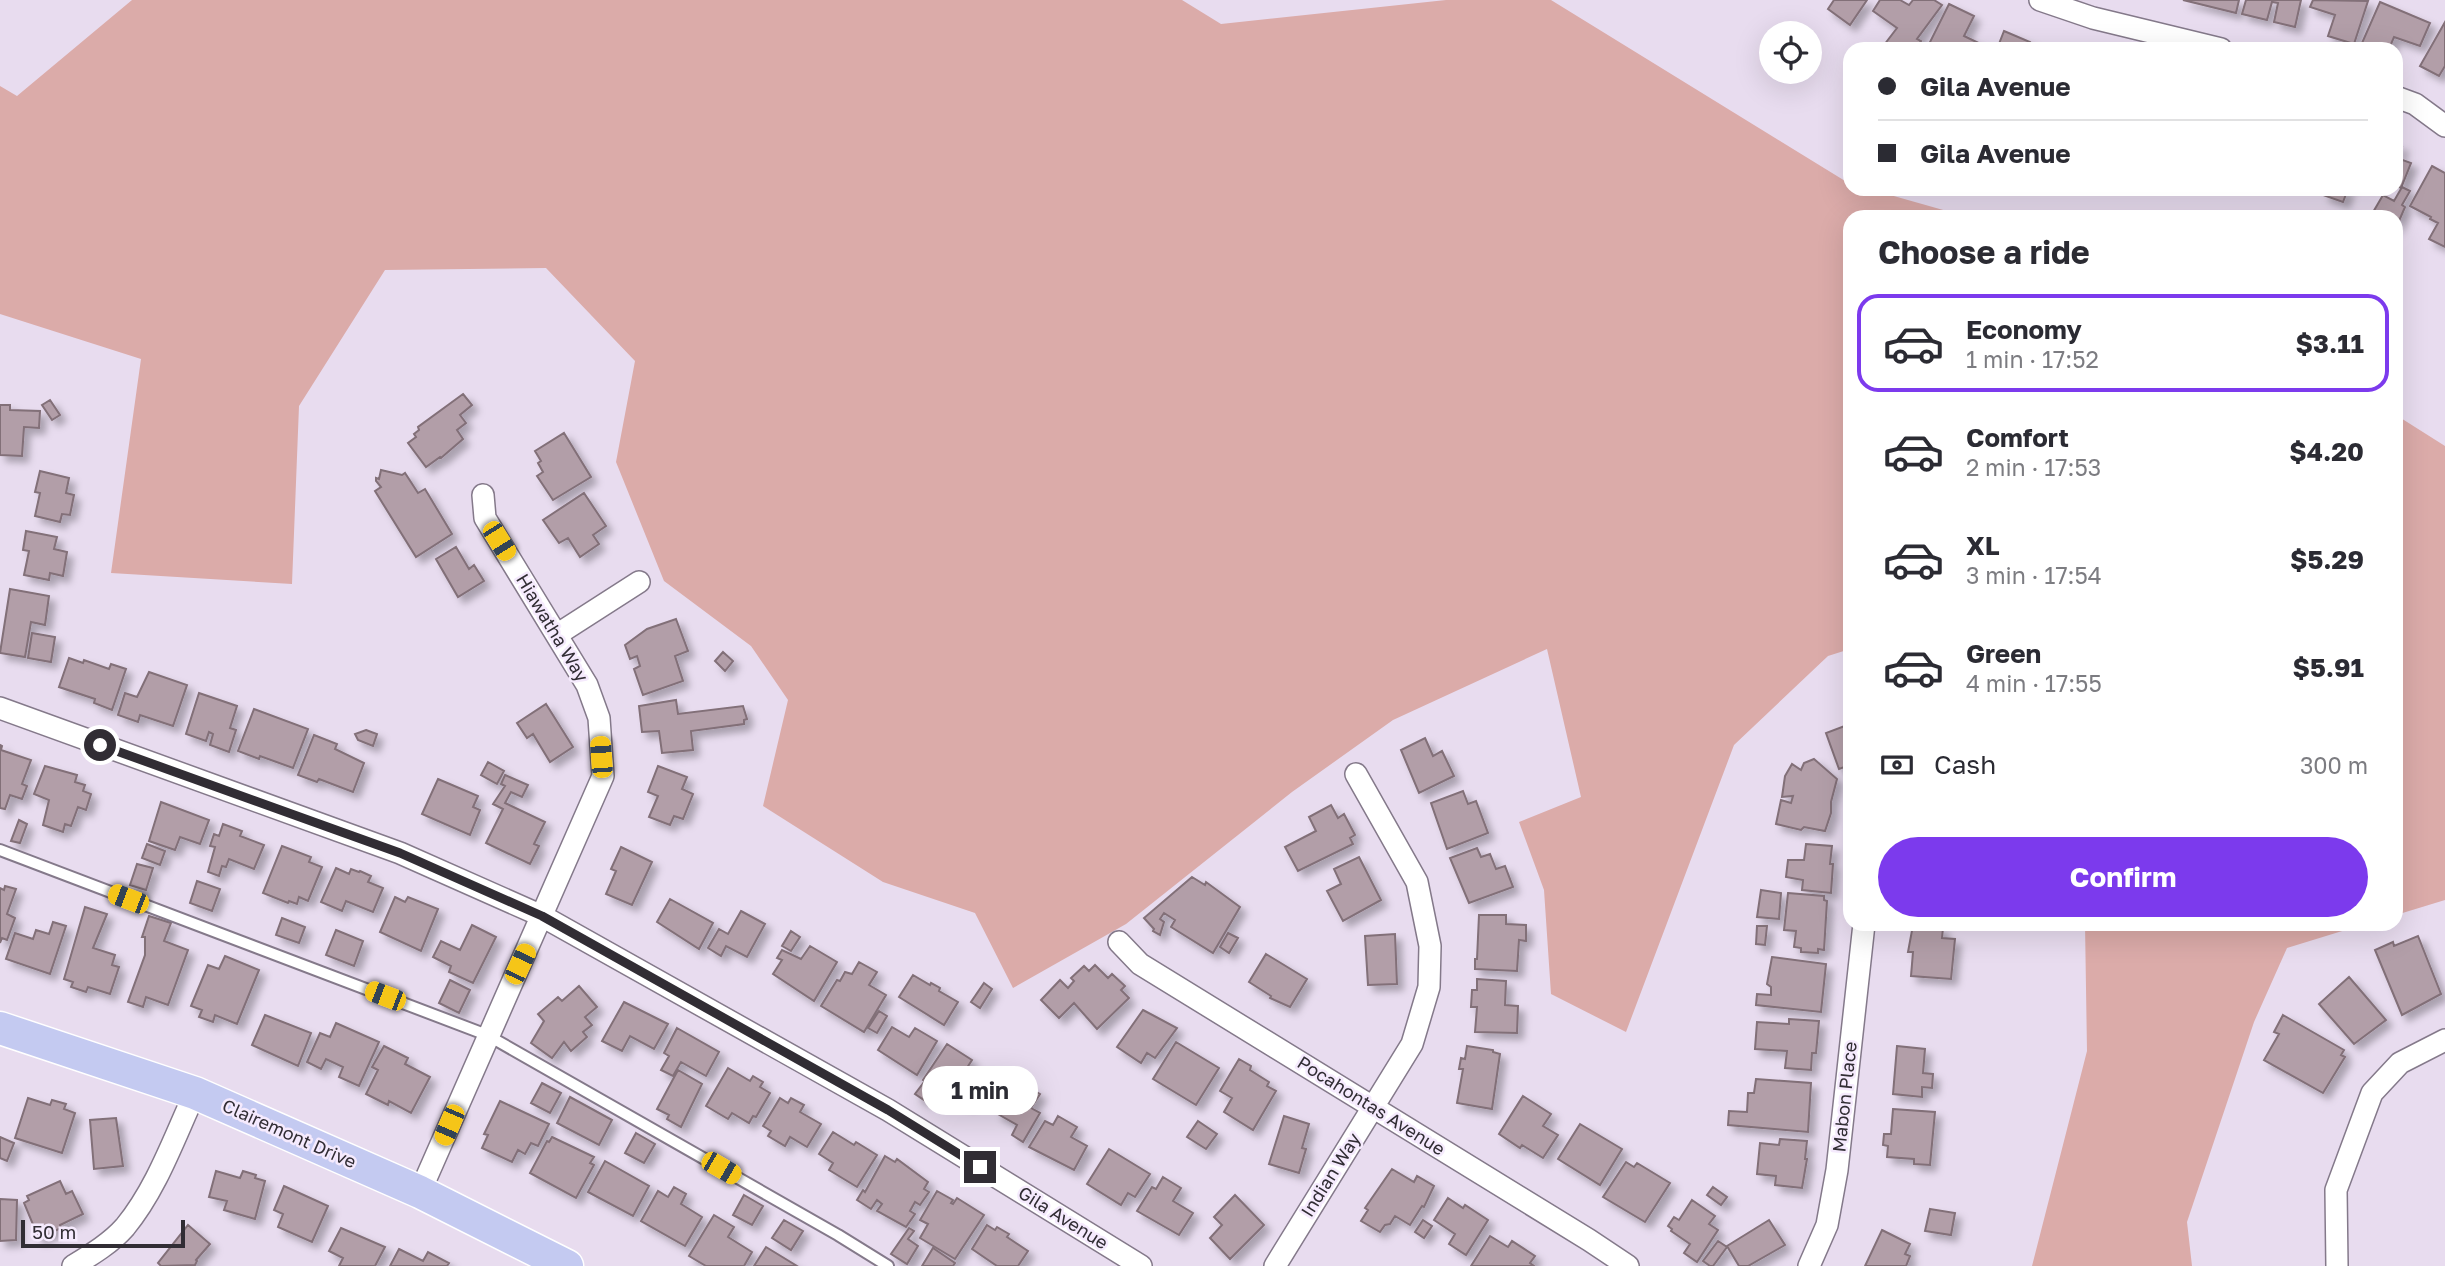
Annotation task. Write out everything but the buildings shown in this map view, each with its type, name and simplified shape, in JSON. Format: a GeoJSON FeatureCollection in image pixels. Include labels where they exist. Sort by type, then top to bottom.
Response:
{"type":"FeatureCollection","features":[{"type":"Feature","properties":{"kind":"main road","name":"Clairemont Drive"},"geometry":{"type":"LineString","coordinates":[[0,1028],[195,1093],[420,1192],[567,1266]]}},
{"type":"Feature","properties":{"kind":"street"},"geometry":{"type":"LineString","coordinates":[[2040,0],[2093,18],[2192,42]]}},
{"type":"Feature","properties":{"kind":"street"},"geometry":{"type":"LineString","coordinates":[[2403,100],[2415,104],[2445,126]]}},
{"type":"Feature","properties":{"kind":"street","name":"Hiawatha Way"},"geometry":{"type":"LineString","coordinates":[[420,1192],[603,776],[599,718],[587,685],[485,518],[484,495]]}},
{"type":"Feature","properties":{"kind":"street"},"geometry":{"type":"LineString","coordinates":[[558,634],[639,582]]}},
{"type":"Feature","properties":{"kind":"street","name":"Gila Avenue"},"geometry":{"type":"LineString","coordinates":[[0,708],[400,853],[542,916],[888,1110],[1141,1266]]}},
{"type":"Feature","properties":{"kind":"street","name":"Indian Way"},"geometry":{"type":"LineString","coordinates":[[1275,1266],[1412,1044],[1429,987],[1430,946],[1416,882],[1356,774]]}},
{"type":"Feature","properties":{"kind":"street","name":"Mabon Place"},"geometry":{"type":"LineString","coordinates":[[1809,1266],[1827,1225],[1837,1170],[1863,931]]}},
{"type":"Feature","properties":{"kind":"street","name":"Pocahontas Avenue"},"geometry":{"type":"LineString","coordinates":[[1119,942],[1140,964],[1590,1240],[1628,1266]]}},
{"type":"Feature","properties":{"kind":"street"},"geometry":{"type":"LineString","coordinates":[[2337,1266],[2336,1190],[2372,1093],[2400,1063],[2445,1040]]}},
{"type":"Feature","properties":{"kind":"street"},"geometry":{"type":"LineString","coordinates":[[73,1266],[99,1250],[124,1228],[151,1188],[195,1093]]}},
{"type":"Feature","properties":{"kind":"lane"},"geometry":{"type":"LineString","coordinates":[[0,850],[487,1035],[888,1266]]}},
{"type":"Feature","properties":{"kind":"shaded area"},"geometry":{"type":"Polygon","coordinates":[[[132,0],[1182,0],[1221,24],[1446,0],[1551,0],[1843,180],[1843,196],[1894,196],[1943,210],[1843,210],[1843,651],[1828,656],[1734,745],[1626,1032],[1551,994],[1544,890],[1519,822],[1581,797],[1547,649],[1393,720],[1292,792],[1126,924],[1013,988],[975,913],[883,882],[763,806],[788,700],[751,646],[664,581],[616,462],[635,361],[546,268],[385,270],[299,406],[292,584],[111,573],[141,359],[0,314],[0,86],[17,96],[132,0]]]}},
{"type":"Feature","properties":{"kind":"shaded area"},"geometry":{"type":"Polygon","coordinates":[[[2403,419],[2445,446],[2445,900],[2403,913],[2403,419]]]}},
{"type":"Feature","properties":{"kind":"shaded area"},"geometry":{"type":"Polygon","coordinates":[[[2085,931],[2342,931],[2287,948],[2254,1022],[2187,1222],[2192,1266],[2032,1266],[2087,1051],[2085,931]]]}},
{"type":"Feature","properties":{"kind":"route"},"geometry":{"type":"LineString","coordinates":[[100,745],[400,853],[542,916],[888,1110],[980,1167]]}}]}
